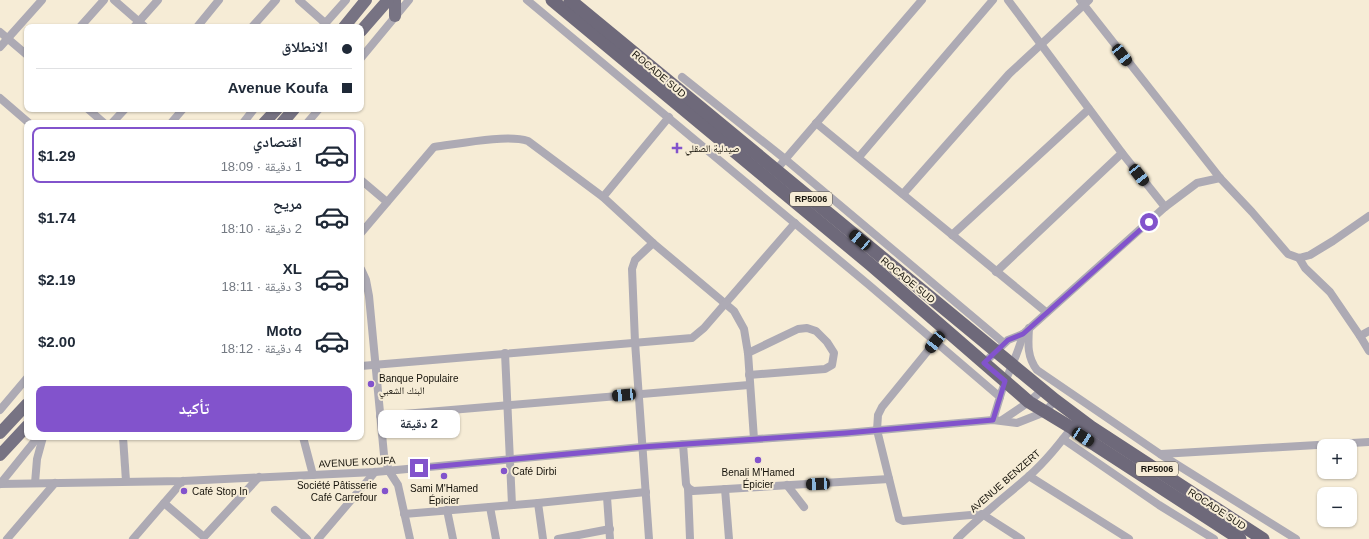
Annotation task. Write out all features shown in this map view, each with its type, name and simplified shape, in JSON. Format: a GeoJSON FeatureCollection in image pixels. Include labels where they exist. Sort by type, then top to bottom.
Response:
{"type":"FeatureCollection","features":[{"type":"Feature","properties":{"kind":"highway","name":"ROCADE SUD"},"geometry":{"type":"LineString","coordinates":[[552,0],[871,265],[1029,402],[1044,412],[1076,423],[1124,449],[1263,539]]}},
{"type":"Feature","properties":{"kind":"highway","name":"ROCADE SUD"},"geometry":{"type":"LineString","coordinates":[[570,0],[776,170],[1000,347],[1012,364],[1055,400],[1076,423],[1083,437],[1240,539]]}},
{"type":"Feature","properties":{"kind":"main road"},"geometry":{"type":"LineString","coordinates":[[346,24],[366,0]]}},
{"type":"Feature","properties":{"kind":"main road"},"geometry":{"type":"LineString","coordinates":[[364,28],[388,0]]}},
{"type":"Feature","properties":{"kind":"main road"},"geometry":{"type":"LineString","coordinates":[[395,0],[395,16]]}},
{"type":"Feature","properties":{"kind":"main road"},"geometry":{"type":"LineString","coordinates":[[267,120],[274,112]]}},
{"type":"Feature","properties":{"kind":"main road"},"geometry":{"type":"LineString","coordinates":[[285,120],[291,112]]}},
{"type":"Feature","properties":{"kind":"main road"},"geometry":{"type":"LineString","coordinates":[[0,433],[24,407]]}},
{"type":"Feature","properties":{"kind":"main road"},"geometry":{"type":"LineString","coordinates":[[0,455],[24,429]]}},
{"type":"Feature","properties":{"kind":"street"},"geometry":{"type":"LineString","coordinates":[[0,47],[42,0]]}},
{"type":"Feature","properties":{"kind":"street"},"geometry":{"type":"LineString","coordinates":[[83,24],[104,0]]}},
{"type":"Feature","properties":{"kind":"street"},"geometry":{"type":"LineString","coordinates":[[114,0],[138,24]]}},
{"type":"Feature","properties":{"kind":"street"},"geometry":{"type":"LineString","coordinates":[[140,24],[158,0]]}},
{"type":"Feature","properties":{"kind":"street"},"geometry":{"type":"LineString","coordinates":[[200,24],[220,0]]}},
{"type":"Feature","properties":{"kind":"street"},"geometry":{"type":"LineString","coordinates":[[255,24],[276,0]]}},
{"type":"Feature","properties":{"kind":"street"},"geometry":{"type":"LineString","coordinates":[[299,0],[323,24]]}},
{"type":"Feature","properties":{"kind":"street"},"geometry":{"type":"LineString","coordinates":[[325,24],[346,0]]}},
{"type":"Feature","properties":{"kind":"street"},"geometry":{"type":"LineString","coordinates":[[364,54],[409,0]]}},
{"type":"Feature","properties":{"kind":"street"},"geometry":{"type":"LineString","coordinates":[[527,0],[669,117],[1000,397]]}},
{"type":"Feature","properties":{"kind":"street"},"geometry":{"type":"LineString","coordinates":[[543,14],[552,0]]}},
{"type":"Feature","properties":{"kind":"street"},"geometry":{"type":"LineString","coordinates":[[776,170],[922,0]]}},
{"type":"Feature","properties":{"kind":"street"},"geometry":{"type":"LineString","coordinates":[[859,157],[994,0]]}},
{"type":"Feature","properties":{"kind":"street"},"geometry":{"type":"LineString","coordinates":[[1008,0],[1122,153],[1165,207]]}},
{"type":"Feature","properties":{"kind":"street"},"geometry":{"type":"LineString","coordinates":[[903,194],[1009,74],[1084,2],[1220,178],[1288,254],[1298,258],[1305,268],[1330,292],[1369,351]]}},
{"type":"Feature","properties":{"kind":"street"},"geometry":{"type":"LineString","coordinates":[[0,32],[24,52]]}},
{"type":"Feature","properties":{"kind":"street"},"geometry":{"type":"LineString","coordinates":[[682,77],[784,159],[829,198],[950,297],[1000,347]]}},
{"type":"Feature","properties":{"kind":"street"},"geometry":{"type":"LineString","coordinates":[[0,98],[26,120]]}},
{"type":"Feature","properties":{"kind":"street"},"geometry":{"type":"LineString","coordinates":[[952,235],[1089,109]]}},
{"type":"Feature","properties":{"kind":"street"},"geometry":{"type":"LineString","coordinates":[[91,112],[101,120]]}},
{"type":"Feature","properties":{"kind":"street"},"geometry":{"type":"LineString","coordinates":[[115,120],[122,112]]}},
{"type":"Feature","properties":{"kind":"street"},"geometry":{"type":"LineString","coordinates":[[174,120],[180,112]]}},
{"type":"Feature","properties":{"kind":"street"},"geometry":{"type":"LineString","coordinates":[[245,120],[252,112]]}},
{"type":"Feature","properties":{"kind":"street"},"geometry":{"type":"LineString","coordinates":[[309,120],[316,112]]}},
{"type":"Feature","properties":{"kind":"street"},"geometry":{"type":"LineString","coordinates":[[603,197],[669,117]]}},
{"type":"Feature","properties":{"kind":"street"},"geometry":{"type":"LineString","coordinates":[[816,123],[1046,312]]}},
{"type":"Feature","properties":{"kind":"street"},"geometry":{"type":"LineString","coordinates":[[364,230],[434,146],[520,138],[535,145],[603,197],[653,243],[734,311],[744,329],[748,354],[754,439]]}},
{"type":"Feature","properties":{"kind":"street"},"geometry":{"type":"LineString","coordinates":[[996,272],[1122,153]]}},
{"type":"Feature","properties":{"kind":"street"},"geometry":{"type":"LineString","coordinates":[[984,363],[1000,347],[1026,331],[1165,207],[1197,183],[1220,178]]}},
{"type":"Feature","properties":{"kind":"street"},"geometry":{"type":"LineString","coordinates":[[364,182],[388,202]]}},
{"type":"Feature","properties":{"kind":"street"},"geometry":{"type":"LineString","coordinates":[[1298,258],[1310,255],[1327,245],[1369,216]]}},
{"type":"Feature","properties":{"kind":"street"},"geometry":{"type":"LineString","coordinates":[[364,366],[692,338],[704,328],[795,223]]}},
{"type":"Feature","properties":{"kind":"street"},"geometry":{"type":"LineString","coordinates":[[649,539],[638,394],[632,269],[635,260],[653,243]]}},
{"type":"Feature","properties":{"kind":"street"},"geometry":{"type":"LineString","coordinates":[[364,276],[369,296],[384,455],[389,470],[398,485],[410,539]]}},
{"type":"Feature","properties":{"kind":"street"},"geometry":{"type":"LineString","coordinates":[[748,354],[798,329],[807,328],[816,331],[827,342],[834,353],[832,365],[825,369],[749,375]]}},
{"type":"Feature","properties":{"kind":"street"},"geometry":{"type":"LineString","coordinates":[[993,420],[1005,381],[1026,331]]}},
{"type":"Feature","properties":{"kind":"street"},"geometry":{"type":"LineString","coordinates":[[1026,331],[1030,358],[1037,370],[1160,454],[1296,539]]}},
{"type":"Feature","properties":{"kind":"street"},"geometry":{"type":"LineString","coordinates":[[1360,336],[1369,331]]}},
{"type":"Feature","properties":{"kind":"street"},"geometry":{"type":"LineString","coordinates":[[935,342],[882,407],[878,415],[877,430],[900,521],[982,514],[1021,539]]}},
{"type":"Feature","properties":{"kind":"street"},"geometry":{"type":"LineString","coordinates":[[506,353],[512,505]]}},
{"type":"Feature","properties":{"kind":"street"},"geometry":{"type":"LineString","coordinates":[[0,410],[24,382]]}},
{"type":"Feature","properties":{"kind":"street"},"geometry":{"type":"LineString","coordinates":[[380,416],[508,404],[749,385]]}},
{"type":"Feature","properties":{"kind":"street"},"geometry":{"type":"LineString","coordinates":[[1002,420],[1029,402],[1042,390]]}},
{"type":"Feature","properties":{"kind":"street","name":"AVENUE KOUFA"},"geometry":{"type":"LineString","coordinates":[[0,484],[183,481],[375,472],[642,447],[993,420],[1002,420],[1012,423],[1022,422],[1044,412],[1055,400]]}},
{"type":"Feature","properties":{"kind":"street","name":"AVENUE BENZERT"},"geometry":{"type":"LineString","coordinates":[[957,539],[982,514],[1030,476],[1076,423]]}},
{"type":"Feature","properties":{"kind":"street"},"geometry":{"type":"LineString","coordinates":[[1063,439],[1159,505],[1214,539]]}},
{"type":"Feature","properties":{"kind":"street"},"geometry":{"type":"LineString","coordinates":[[1124,449],[1138,439]]}},
{"type":"Feature","properties":{"kind":"street"},"geometry":{"type":"LineString","coordinates":[[0,484],[36,440]]}},
{"type":"Feature","properties":{"kind":"street"},"geometry":{"type":"LineString","coordinates":[[35,483],[37,458],[42,440]]}},
{"type":"Feature","properties":{"kind":"street"},"geometry":{"type":"LineString","coordinates":[[123,440],[126,481]]}},
{"type":"Feature","properties":{"kind":"street"},"geometry":{"type":"LineString","coordinates":[[304,440],[313,475]]}},
{"type":"Feature","properties":{"kind":"street"},"geometry":{"type":"LineString","coordinates":[[1160,454],[1369,442]]}},
{"type":"Feature","properties":{"kind":"street"},"geometry":{"type":"LineString","coordinates":[[683,444],[688,488],[690,539]]}},
{"type":"Feature","properties":{"kind":"street"},"geometry":{"type":"LineString","coordinates":[[318,539],[375,472]]}},
{"type":"Feature","properties":{"kind":"street"},"geometry":{"type":"LineString","coordinates":[[1030,476],[1128,539]]}},
{"type":"Feature","properties":{"kind":"street"},"geometry":{"type":"LineString","coordinates":[[164,503],[204,537],[259,477]]}},
{"type":"Feature","properties":{"kind":"street"},"geometry":{"type":"LineString","coordinates":[[688,488],[693,491],[889,479]]}},
{"type":"Feature","properties":{"kind":"street"},"geometry":{"type":"LineString","coordinates":[[132,539],[183,481]]}},
{"type":"Feature","properties":{"kind":"street"},"geometry":{"type":"LineString","coordinates":[[7,539],[55,483]]}},
{"type":"Feature","properties":{"kind":"street"},"geometry":{"type":"LineString","coordinates":[[787,486],[804,507]]}},
{"type":"Feature","properties":{"kind":"street"},"geometry":{"type":"LineString","coordinates":[[725,489],[729,539]]}},
{"type":"Feature","properties":{"kind":"street"},"geometry":{"type":"LineString","coordinates":[[404,514],[538,504],[646,492]]}},
{"type":"Feature","properties":{"kind":"street"},"geometry":{"type":"LineString","coordinates":[[607,497],[610,539]]}},
{"type":"Feature","properties":{"kind":"street"},"geometry":{"type":"LineString","coordinates":[[538,504],[543,539]]}},
{"type":"Feature","properties":{"kind":"street"},"geometry":{"type":"LineString","coordinates":[[490,507],[496,539]]}},
{"type":"Feature","properties":{"kind":"street"},"geometry":{"type":"LineString","coordinates":[[275,510],[307,539]]}},
{"type":"Feature","properties":{"kind":"street"},"geometry":{"type":"LineString","coordinates":[[447,510],[453,539]]}},
{"type":"Feature","properties":{"kind":"street"},"geometry":{"type":"LineString","coordinates":[[558,539],[610,529]]}},
{"type":"Feature","properties":{"kind":"place","name":"صيدلية الصقلي"},"geometry":{"type":"Point","coordinates":[677,148]}},
{"type":"Feature","properties":{"kind":"place","name":"Banque Populaire البنك الشعبي"},"geometry":{"type":"Point","coordinates":[371,384]}},
{"type":"Feature","properties":{"kind":"place","name":"Benali M'Hamed Épicier"},"geometry":{"type":"Point","coordinates":[758,460]}},
{"type":"Feature","properties":{"kind":"place","name":"Café Dirbi"},"geometry":{"type":"Point","coordinates":[504,471]}},
{"type":"Feature","properties":{"kind":"place","name":"Sami M'Hamed Épicier"},"geometry":{"type":"Point","coordinates":[444,476]}},
{"type":"Feature","properties":{"kind":"place","name":"Café Stop In"},"geometry":{"type":"Point","coordinates":[184,491]}},
{"type":"Feature","properties":{"kind":"place","name":"Société Pâtisserie Café Carrefour"},"geometry":{"type":"Point","coordinates":[385,491]}},
{"type":"Feature","properties":{"kind":"route"},"geometry":{"type":"LineString","coordinates":[[419,468],[642,447],[846,433],[993,420],[1005,381],[984,363],[1008,340],[1023,334],[1086,275],[1149,222]]}}]}
